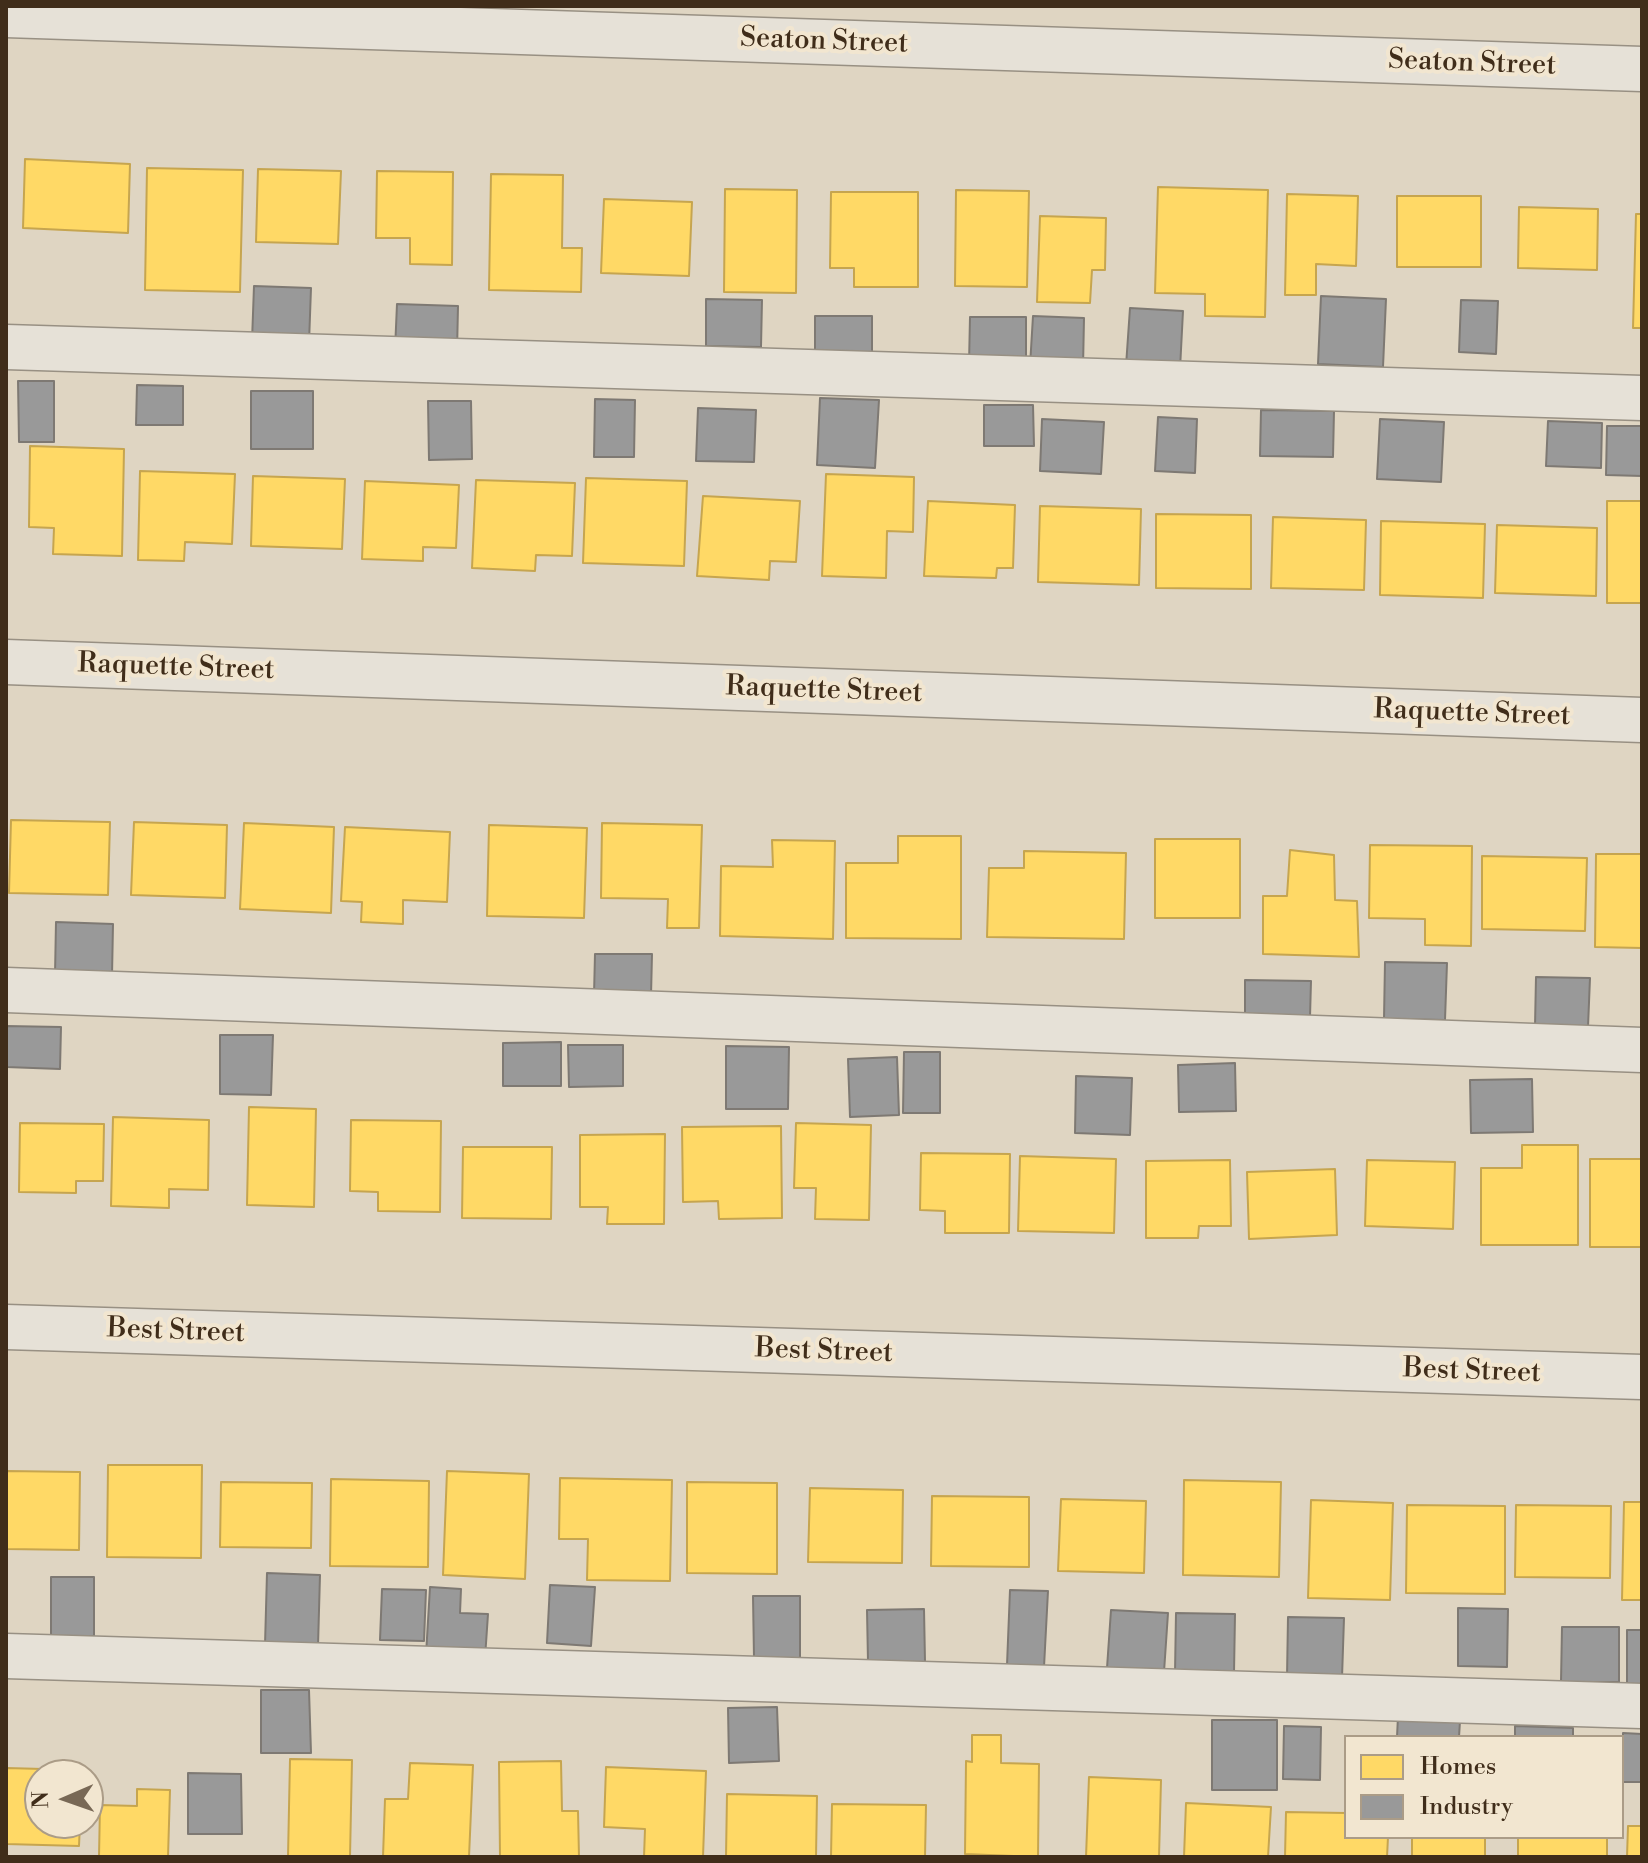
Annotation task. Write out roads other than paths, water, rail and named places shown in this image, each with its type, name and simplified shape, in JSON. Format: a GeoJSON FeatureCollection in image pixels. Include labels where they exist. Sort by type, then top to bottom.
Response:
{"type":"FeatureCollection","features":[{"type":"Feature","properties":{"kind":"street","name":"Seaton Street"},"geometry":{"type":"LineString","coordinates":[[6,15],[1642,69]]}},
{"type":"Feature","properties":{"kind":"street"},"geometry":{"type":"LineString","coordinates":[[6,347],[1642,398]]}},
{"type":"Feature","properties":{"kind":"street","name":"Raquette Street"},"geometry":{"type":"LineString","coordinates":[[6,662],[1642,720]]}},
{"type":"Feature","properties":{"kind":"street"},"geometry":{"type":"LineString","coordinates":[[6,990],[1642,1050]]}},
{"type":"Feature","properties":{"kind":"street","name":"Best Street"},"geometry":{"type":"LineString","coordinates":[[6,1327],[1642,1377]]}},
{"type":"Feature","properties":{"kind":"street"},"geometry":{"type":"LineString","coordinates":[[6,1656],[1642,1706]]}}]}
